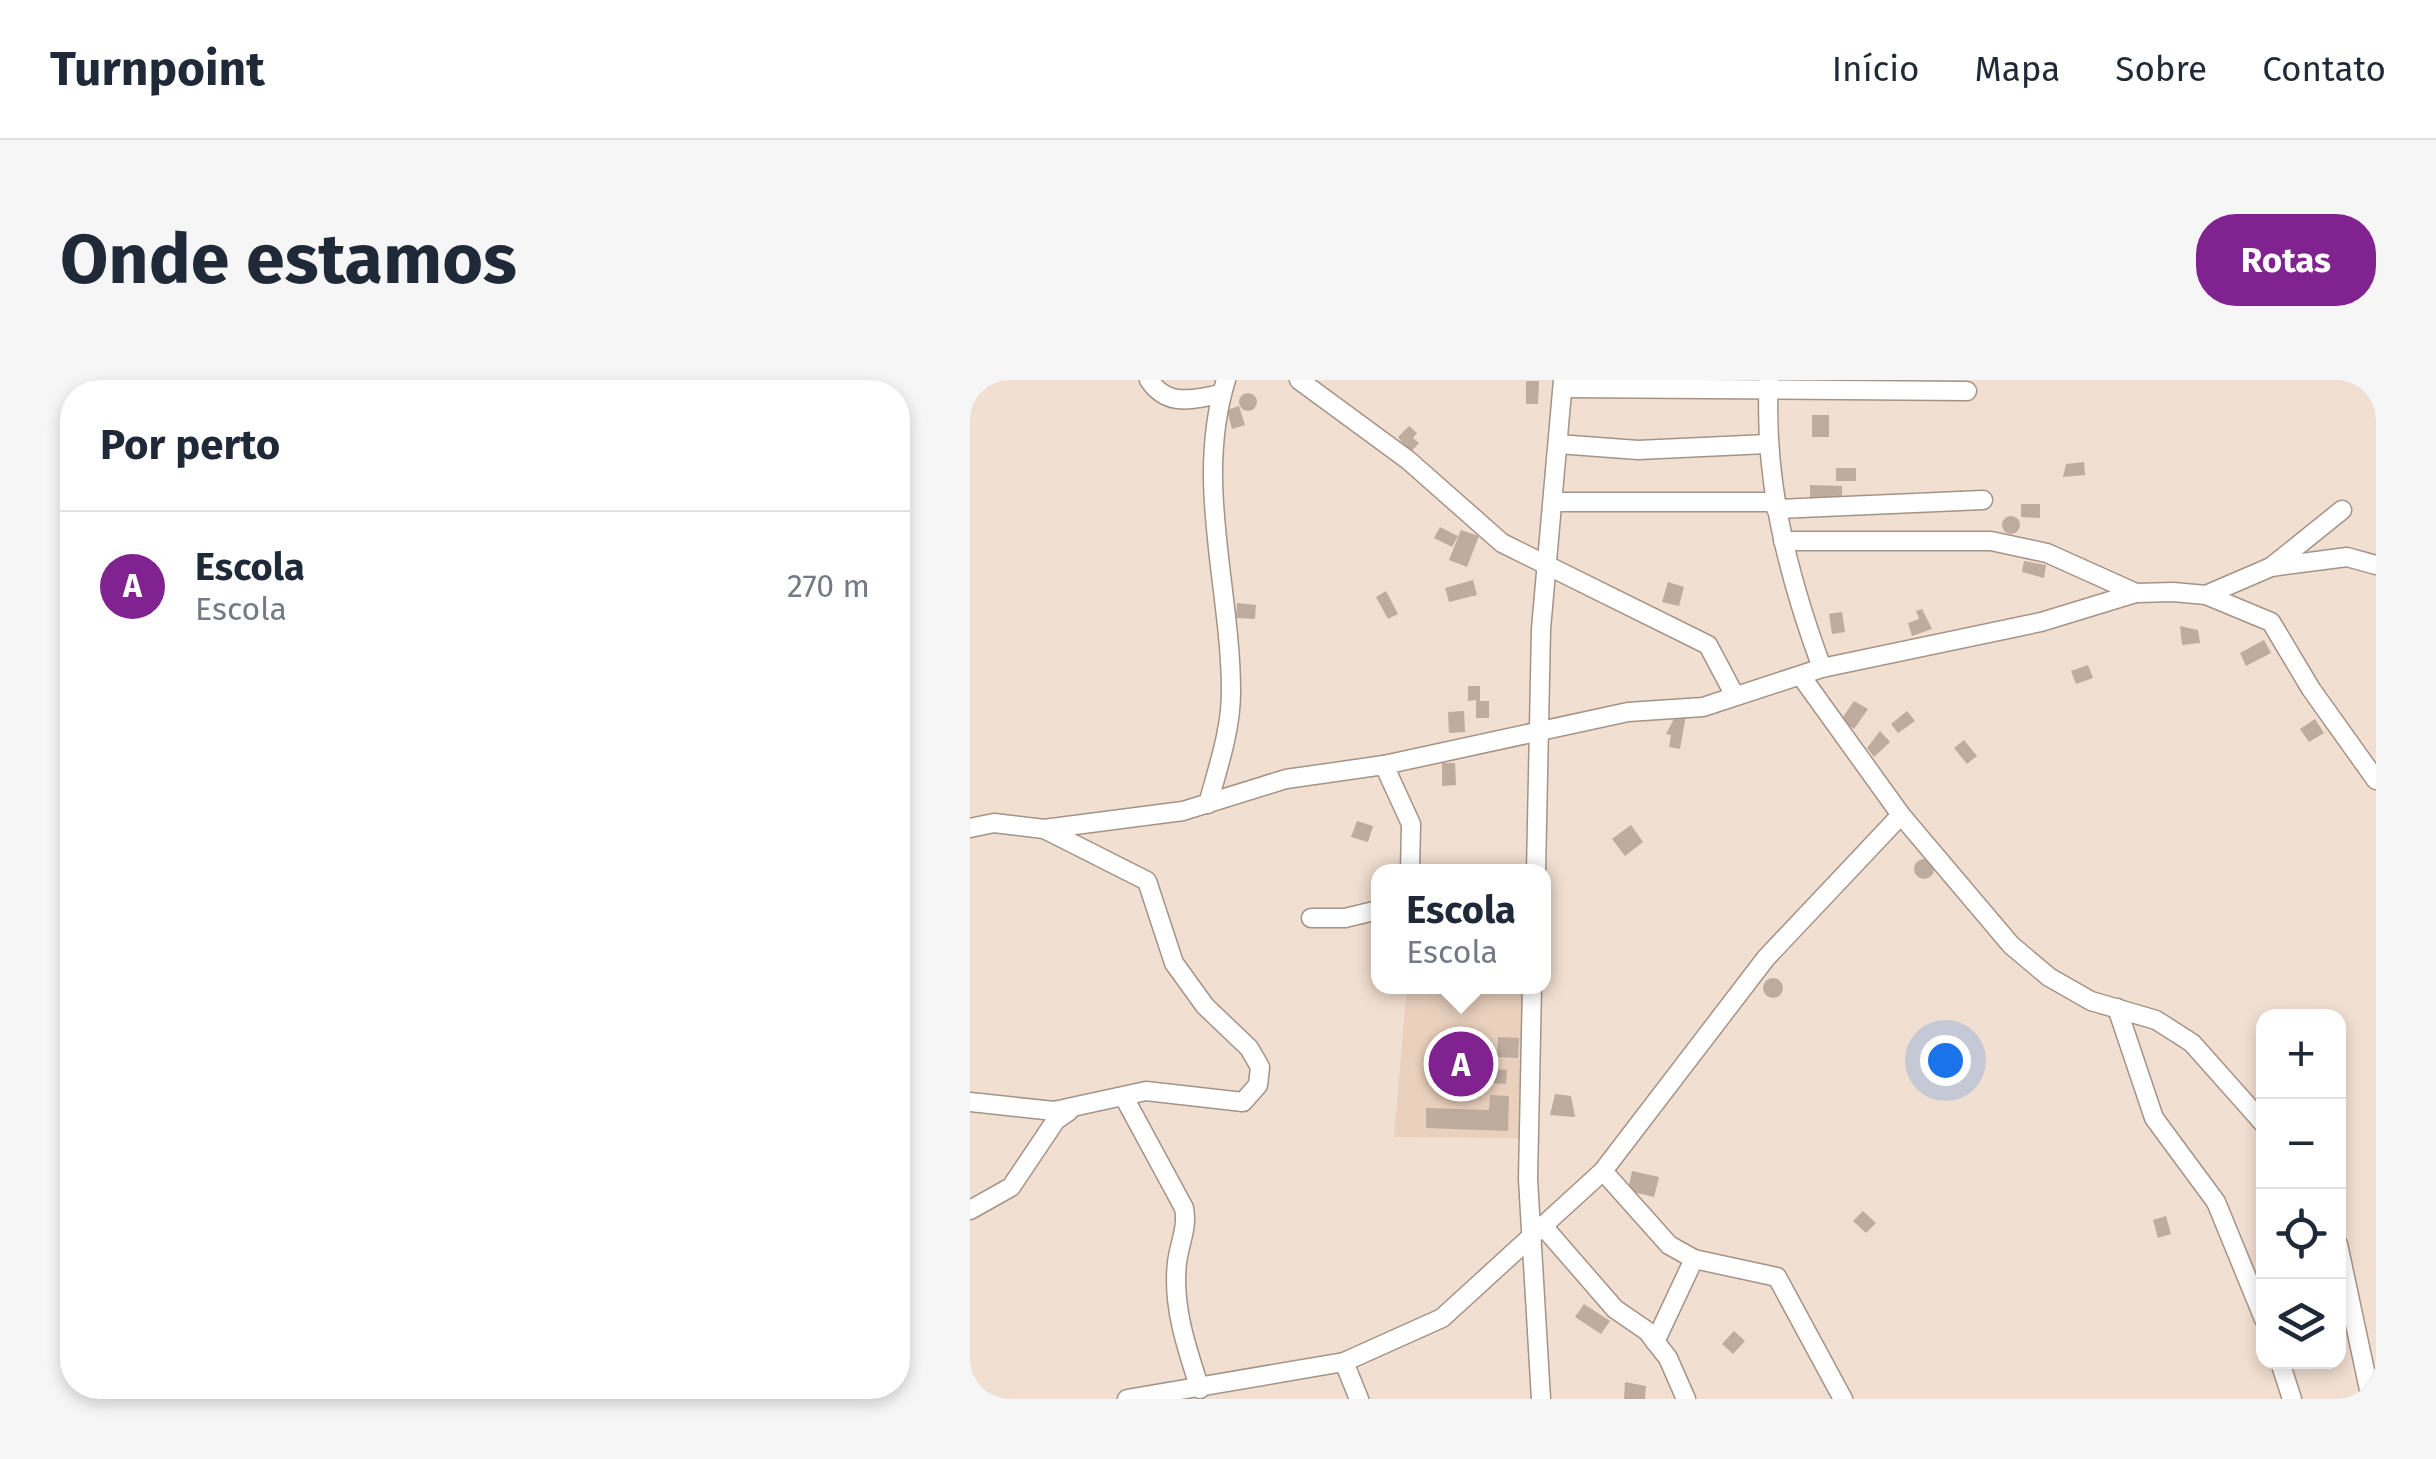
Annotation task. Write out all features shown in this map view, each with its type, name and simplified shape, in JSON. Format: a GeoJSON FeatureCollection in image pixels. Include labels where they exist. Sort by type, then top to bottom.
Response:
{"type":"FeatureCollection","features":[{"type":"Feature","properties":{"kind":"street"},"geometry":{"type":"LineString","coordinates":[[1149,380],[1158,394],[1172,400],[1224,387],[1213,500],[1231,690],[1229,722],[1208,804]]}},
{"type":"Feature","properties":{"kind":"street"},"geometry":{"type":"LineString","coordinates":[[1299,380],[1408,460],[1502,543],[1708,645],[1734,694]]}},
{"type":"Feature","properties":{"kind":"street"},"geometry":{"type":"LineString","coordinates":[[1536,864],[1547,565],[1564,384],[1966,390]]}},
{"type":"Feature","properties":{"kind":"street"},"geometry":{"type":"LineString","coordinates":[[1769,386],[1768,444],[1775,505],[1822,668]]}},
{"type":"Feature","properties":{"kind":"street"},"geometry":{"type":"LineString","coordinates":[[1558,444],[1638,450],[1768,444]]}},
{"type":"Feature","properties":{"kind":"street"},"geometry":{"type":"LineString","coordinates":[[1553,502],[1775,505],[1984,500]]}},
{"type":"Feature","properties":{"kind":"street"},"geometry":{"type":"LineString","coordinates":[[2271,567],[2342,510]]}},
{"type":"Feature","properties":{"kind":"street"},"geometry":{"type":"LineString","coordinates":[[1783,541],[1991,541],[2048,553],[2136,593]]}},
{"type":"Feature","properties":{"kind":"street"},"geometry":{"type":"LineString","coordinates":[[2206,594],[2271,567],[2347,557],[2376,564]]}},
{"type":"Feature","properties":{"kind":"street"},"geometry":{"type":"LineString","coordinates":[[970,828],[994,823],[1044,830],[1208,804],[1286,778],[1384,764],[1628,712],[1688,710],[1822,668],[2040,622],[2136,593],[2206,594],[2271,622],[2311,689],[2376,780]]}},
{"type":"Feature","properties":{"kind":"street"},"geometry":{"type":"LineString","coordinates":[[1802,676],[1901,814],[2010,945],[2049,977],[2090,1000],[2156,1020],[2192,1043],[2256,1115]]}},
{"type":"Feature","properties":{"kind":"street"},"geometry":{"type":"LineString","coordinates":[[1384,764],[1411,824],[1410,864]]}},
{"type":"Feature","properties":{"kind":"street"},"geometry":{"type":"LineString","coordinates":[[1127,1399],[1344,1362],[1442,1318],[1603,1171],[1766,958],[1901,814]]}},
{"type":"Feature","properties":{"kind":"street"},"geometry":{"type":"LineString","coordinates":[[970,1102],[1034,1110],[1073,1108],[1125,1099],[1146,1091],[1243,1102],[1258,1085],[1260,1067],[1249,1048],[1205,1006],[1174,962],[1146,880],[1044,830]]}},
{"type":"Feature","properties":{"kind":"street"},"geometry":{"type":"LineString","coordinates":[[1311,918],[1345,918],[1371,912]]}},
{"type":"Feature","properties":{"kind":"street"},"geometry":{"type":"LineString","coordinates":[[1532,994],[1541,1399]]}},
{"type":"Feature","properties":{"kind":"street"},"geometry":{"type":"LineString","coordinates":[[2116,1008],[2154,1118],[2216,1202],[2256,1300]]}},
{"type":"Feature","properties":{"kind":"street"},"geometry":{"type":"LineString","coordinates":[[1125,1099],[1184,1208],[1185,1227],[1177,1264],[1178,1306],[1200,1389]]}},
{"type":"Feature","properties":{"kind":"street"},"geometry":{"type":"LineString","coordinates":[[970,1210],[1011,1187],[1056,1120],[1073,1108]]}},
{"type":"Feature","properties":{"kind":"street"},"geometry":{"type":"LineString","coordinates":[[1603,1171],[1670,1246],[1694,1258],[1778,1277],[1843,1399]]}},
{"type":"Feature","properties":{"kind":"street"},"geometry":{"type":"LineString","coordinates":[[1536,1231],[1656,1342],[1686,1399]]}},
{"type":"Feature","properties":{"kind":"street"},"geometry":{"type":"LineString","coordinates":[[1656,1342],[1694,1258]]}},
{"type":"Feature","properties":{"kind":"street"},"geometry":{"type":"LineString","coordinates":[[2345,1279],[2371,1399]]}},
{"type":"Feature","properties":{"kind":"street"},"geometry":{"type":"LineString","coordinates":[[1344,1362],[1359,1399]]}},
{"type":"Feature","properties":{"kind":"street"},"geometry":{"type":"LineString","coordinates":[[2282,1369],[2292,1399]]}},
{"type":"Feature","properties":{"kind":"shaded area"},"geometry":{"type":"Polygon","coordinates":[[[1406,994],[1523,994],[1521,1138],[1394,1137],[1406,994]]]}},
{"type":"Feature","properties":{"kind":"building"},"geometry":{"type":"Polygon","coordinates":[[[1526,381],[1539,381],[1538,404],[1526,404],[1526,381]]]}},
{"type":"Feature","properties":{"kind":"building"},"geometry":{"type":"Polygon","coordinates":[[[1248,393],[1255,395],[1255,409],[1248,411],[1241,409],[1239,402],[1241,395],[1248,393]]]}},
{"type":"Feature","properties":{"kind":"building"},"geometry":{"type":"Polygon","coordinates":[[[1239,406],[1245,425],[1232,429],[1227,410],[1239,406]]]}},
{"type":"Feature","properties":{"kind":"building"},"geometry":{"type":"Polygon","coordinates":[[[1812,415],[1829,415],[1829,437],[1812,437],[1812,415]]]}},
{"type":"Feature","properties":{"kind":"building"},"geometry":{"type":"Polygon","coordinates":[[[1409,426],[1417,433],[1413,438],[1419,443],[1410,453],[1398,437],[1409,426]]]}},
{"type":"Feature","properties":{"kind":"building"},"geometry":{"type":"Polygon","coordinates":[[[2084,462],[2085,475],[2063,477],[2066,464],[2084,462]]]}},
{"type":"Feature","properties":{"kind":"building"},"geometry":{"type":"Polygon","coordinates":[[[1836,468],[1856,468],[1856,481],[1836,481],[1836,468]]]}},
{"type":"Feature","properties":{"kind":"building"},"geometry":{"type":"Polygon","coordinates":[[[1810,485],[1842,486],[1842,503],[1810,502],[1810,485]]]}},
{"type":"Feature","properties":{"kind":"building"},"geometry":{"type":"Polygon","coordinates":[[[2021,504],[2040,504],[2040,518],[2021,517],[2021,504]]]}},
{"type":"Feature","properties":{"kind":"building"},"geometry":{"type":"Polygon","coordinates":[[[2011,516],[2020,525],[2011,534],[2002,525],[2011,516]]]}},
{"type":"Feature","properties":{"kind":"building"},"geometry":{"type":"Polygon","coordinates":[[[1440,527],[1458,536],[1452,547],[1434,538],[1440,527]]]}},
{"type":"Feature","properties":{"kind":"building"},"geometry":{"type":"Polygon","coordinates":[[[1461,530],[1479,536],[1467,567],[1449,560],[1461,530]]]}},
{"type":"Feature","properties":{"kind":"building"},"geometry":{"type":"Polygon","coordinates":[[[2024,561],[2046,565],[2044,578],[2022,572],[2024,561]]]}},
{"type":"Feature","properties":{"kind":"building"},"geometry":{"type":"Polygon","coordinates":[[[1473,580],[1477,595],[1449,602],[1445,588],[1473,580]]]}},
{"type":"Feature","properties":{"kind":"building"},"geometry":{"type":"Polygon","coordinates":[[[1668,582],[1684,587],[1679,606],[1662,602],[1668,582]]]}},
{"type":"Feature","properties":{"kind":"building"},"geometry":{"type":"Polygon","coordinates":[[[1386,591],[1398,614],[1388,619],[1376,597],[1386,591]]]}},
{"type":"Feature","properties":{"kind":"building"},"geometry":{"type":"Polygon","coordinates":[[[1237,603],[1256,605],[1255,619],[1236,618],[1237,603]]]}},
{"type":"Feature","properties":{"kind":"building"},"geometry":{"type":"Polygon","coordinates":[[[1922,609],[1932,629],[1912,636],[1908,623],[1919,619],[1916,611],[1922,609]]]}},
{"type":"Feature","properties":{"kind":"building"},"geometry":{"type":"Polygon","coordinates":[[[1842,612],[1845,632],[1832,634],[1829,614],[1842,612]]]}},
{"type":"Feature","properties":{"kind":"building"},"geometry":{"type":"Polygon","coordinates":[[[2180,626],[2198,630],[2200,643],[2182,645],[2180,626]]]}},
{"type":"Feature","properties":{"kind":"building"},"geometry":{"type":"Polygon","coordinates":[[[2264,640],[2271,653],[2246,666],[2240,653],[2264,640]]]}},
{"type":"Feature","properties":{"kind":"building"},"geometry":{"type":"Polygon","coordinates":[[[2088,665],[2093,678],[2076,684],[2071,671],[2088,665]]]}},
{"type":"Feature","properties":{"kind":"building"},"geometry":{"type":"Polygon","coordinates":[[[1468,686],[1480,686],[1480,701],[1489,701],[1489,718],[1476,718],[1476,700],[1468,701],[1468,686]]]}},
{"type":"Feature","properties":{"kind":"building"},"geometry":{"type":"Polygon","coordinates":[[[1854,701],[1868,709],[1854,729],[1841,720],[1854,701]]]}},
{"type":"Feature","properties":{"kind":"building"},"geometry":{"type":"Polygon","coordinates":[[[1464,711],[1465,732],[1449,733],[1448,712],[1464,711]]]}},
{"type":"Feature","properties":{"kind":"building"},"geometry":{"type":"Polygon","coordinates":[[[1907,711],[1915,721],[1898,733],[1891,724],[1907,711]]]}},
{"type":"Feature","properties":{"kind":"building"},"geometry":{"type":"Polygon","coordinates":[[[1677,713],[1686,715],[1680,749],[1669,747],[1671,735],[1666,734],[1677,713]]]}},
{"type":"Feature","properties":{"kind":"building"},"geometry":{"type":"Polygon","coordinates":[[[2315,719],[2324,733],[2309,742],[2300,729],[2315,719]]]}},
{"type":"Feature","properties":{"kind":"building"},"geometry":{"type":"Polygon","coordinates":[[[1880,731],[1890,742],[1874,757],[1867,748],[1880,731]]]}},
{"type":"Feature","properties":{"kind":"building"},"geometry":{"type":"Polygon","coordinates":[[[1964,740],[1977,756],[1967,764],[1954,748],[1964,740]]]}},
{"type":"Feature","properties":{"kind":"building"},"geometry":{"type":"Polygon","coordinates":[[[1442,763],[1455,763],[1456,785],[1442,786],[1442,763]]]}},
{"type":"Feature","properties":{"kind":"building"},"geometry":{"type":"Polygon","coordinates":[[[1357,821],[1373,826],[1368,842],[1351,837],[1357,821]]]}},
{"type":"Feature","properties":{"kind":"building"},"geometry":{"type":"Polygon","coordinates":[[[1631,825],[1643,842],[1625,856],[1612,839],[1631,825]]]}},
{"type":"Feature","properties":{"kind":"building"},"geometry":{"type":"Polygon","coordinates":[[[1920,859],[1928,859],[1934,869],[1928,879],[1920,879],[1914,873],[1914,865],[1920,859]]]}},
{"type":"Feature","properties":{"kind":"building"},"geometry":{"type":"Polygon","coordinates":[[[1773,978],[1783,988],[1773,998],[1763,988],[1773,978]]]}},
{"type":"Feature","properties":{"kind":"building"},"geometry":{"type":"Polygon","coordinates":[[[1498,1037],[1519,1038],[1518,1058],[1497,1057],[1498,1037]]]}},
{"type":"Feature","properties":{"kind":"building"},"geometry":{"type":"Polygon","coordinates":[[[1488,1069],[1507,1070],[1506,1084],[1488,1083],[1488,1069]]]}},
{"type":"Feature","properties":{"kind":"building"},"geometry":{"type":"Polygon","coordinates":[[[1555,1094],[1571,1096],[1575,1117],[1550,1115],[1555,1094]]]}},
{"type":"Feature","properties":{"kind":"building"},"geometry":{"type":"Polygon","coordinates":[[[1490,1095],[1509,1096],[1508,1131],[1426,1128],[1426,1108],[1489,1110],[1490,1095]]]}},
{"type":"Feature","properties":{"kind":"building"},"geometry":{"type":"Polygon","coordinates":[[[1632,1171],[1659,1177],[1654,1197],[1628,1191],[1632,1171]]]}},
{"type":"Feature","properties":{"kind":"building"},"geometry":{"type":"Polygon","coordinates":[[[1863,1211],[1876,1223],[1866,1233],[1853,1221],[1863,1211]]]}},
{"type":"Feature","properties":{"kind":"building"},"geometry":{"type":"Polygon","coordinates":[[[2166,1216],[2171,1234],[2158,1238],[2153,1220],[2166,1216]]]}},
{"type":"Feature","properties":{"kind":"building"},"geometry":{"type":"Polygon","coordinates":[[[1584,1304],[1610,1321],[1601,1334],[1575,1317],[1584,1304]]]}},
{"type":"Feature","properties":{"kind":"building"},"geometry":{"type":"Polygon","coordinates":[[[1734,1331],[1745,1341],[1733,1354],[1722,1344],[1734,1331]]]}},
{"type":"Feature","properties":{"kind":"building"},"geometry":{"type":"Polygon","coordinates":[[[1625,1382],[1646,1386],[1645,1399],[1624,1399],[1625,1382]]]}},
{"type":"Feature","properties":{"kind":"place","name":"Escola"},"geometry":{"type":"Point","coordinates":[1461,1064]}}]}
